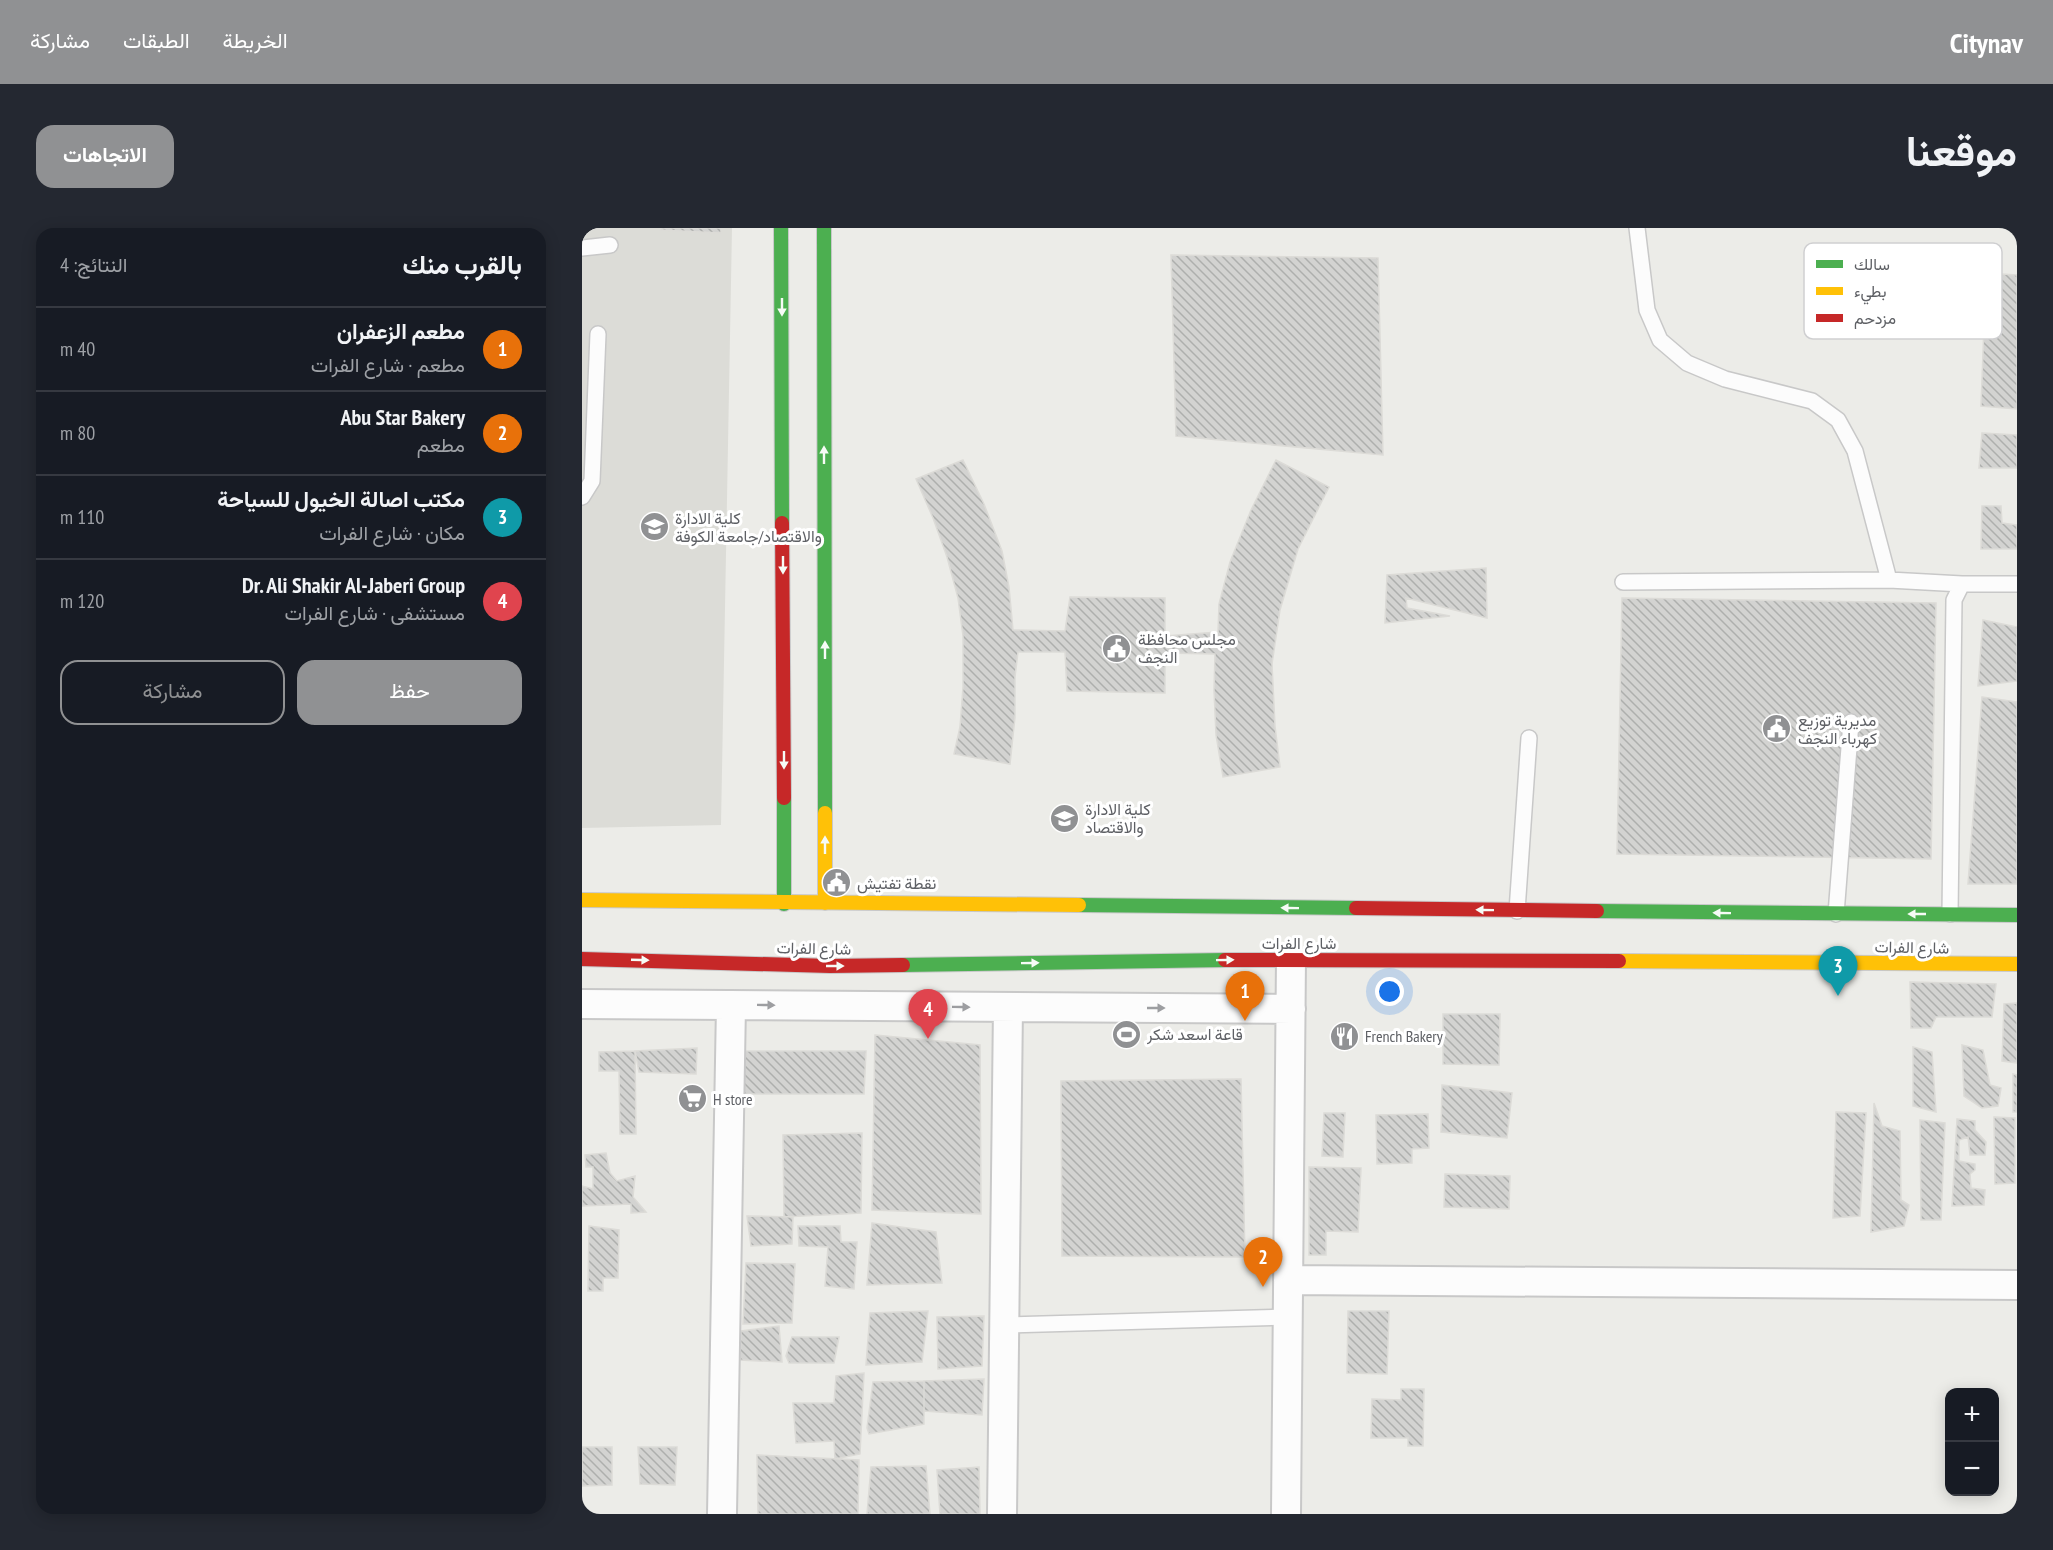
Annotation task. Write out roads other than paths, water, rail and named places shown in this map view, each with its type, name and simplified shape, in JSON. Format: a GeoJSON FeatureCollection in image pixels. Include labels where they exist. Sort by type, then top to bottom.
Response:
{"type":"FeatureCollection","features":[{"type":"Feature","properties":{"kind":"main road"},"geometry":{"type":"LineString","coordinates":[[782,228],[784,904]]}},
{"type":"Feature","properties":{"kind":"main road"},"geometry":{"type":"LineString","coordinates":[[824,228],[818,263],[825,903]]}},
{"type":"Feature","properties":{"kind":"main road"},"geometry":{"type":"LineString","coordinates":[[782,267],[797,260]]}},
{"type":"Feature","properties":{"kind":"main road","name":"شارع الفرات"},"geometry":{"type":"LineString","coordinates":[[582,900],[1855,914],[1949,922],[2017,915]]}},
{"type":"Feature","properties":{"kind":"main road"},"geometry":{"type":"LineString","coordinates":[[1855,914],[1866,926]]}},
{"type":"Feature","properties":{"kind":"main road"},"geometry":{"type":"LineString","coordinates":[[1855,962],[1866,951]]}},
{"type":"Feature","properties":{"kind":"main road"},"geometry":{"type":"LineString","coordinates":[[1952,951],[1959,964]]}},
{"type":"Feature","properties":{"kind":"main road","name":"شارع الفرات"},"geometry":{"type":"LineString","coordinates":[[582,958],[830,966],[1291,959],[2017,964]]}},
{"type":"Feature","properties":{"kind":"street"},"geometry":{"type":"LineString","coordinates":[[1286,1514],[1291,959]]}},
{"type":"Feature","properties":{"kind":"street"},"geometry":{"type":"LineString","coordinates":[[582,1004],[1291,1010]]}},
{"type":"Feature","properties":{"kind":"street"},"geometry":{"type":"LineString","coordinates":[[722,1514],[731,1005]]}},
{"type":"Feature","properties":{"kind":"street"},"geometry":{"type":"LineString","coordinates":[[1002,1514],[1008,1007]]}},
{"type":"Feature","properties":{"kind":"street"},"geometry":{"type":"LineString","coordinates":[[1288,1280],[2017,1285]]}},
{"type":"Feature","properties":{"kind":"lane"},"geometry":{"type":"LineString","coordinates":[[1637,228],[1647,310],[1660,340],[1687,363],[1725,379],[1812,400],[1838,420],[1855,451],[1889,580]]}},
{"type":"Feature","properties":{"kind":"lane"},"geometry":{"type":"LineString","coordinates":[[582,248],[610,245]]}},
{"type":"Feature","properties":{"kind":"lane"},"geometry":{"type":"LineString","coordinates":[[582,497],[592,481],[598,334]]}},
{"type":"Feature","properties":{"kind":"lane"},"geometry":{"type":"LineString","coordinates":[[1623,582],[1889,580],[2017,584]]}},
{"type":"Feature","properties":{"kind":"lane"},"geometry":{"type":"LineString","coordinates":[[1949,922],[1954,600],[1962,584]]}},
{"type":"Feature","properties":{"kind":"lane"},"geometry":{"type":"LineString","coordinates":[[1836,914],[1851,722]]}},
{"type":"Feature","properties":{"kind":"lane"},"geometry":{"type":"LineString","coordinates":[[1517,911],[1529,738]]}},
{"type":"Feature","properties":{"kind":"lane"},"geometry":{"type":"LineString","coordinates":[[1004,1325],[1288,1317]]}},
{"type":"Feature","properties":{"kind":"place","name":"كلية الادارة والاقتصاد/جامعة الكوفة"},"geometry":{"type":"Point","coordinates":[654,527]}},
{"type":"Feature","properties":{"kind":"place","name":"مجلس محافظة النجف"},"geometry":{"type":"Point","coordinates":[1117,648]}},
{"type":"Feature","properties":{"kind":"place","name":"مديرية توزيع كهرباء النجف"},"geometry":{"type":"Point","coordinates":[1777,729]}},
{"type":"Feature","properties":{"kind":"place","name":"كلية الادارة والاقتصاد"},"geometry":{"type":"Point","coordinates":[1064,818]}},
{"type":"Feature","properties":{"kind":"place","name":"نقطة تفتيش"},"geometry":{"type":"Point","coordinates":[836,883]}},
{"type":"Feature","properties":{"kind":"place","name":"مكتب اصالة الخيول للسياحة"},"geometry":{"type":"Point","coordinates":[1838,996]}},
{"type":"Feature","properties":{"kind":"place","name":"مطعم الزعفران"},"geometry":{"type":"Point","coordinates":[1245,1021]}},
{"type":"Feature","properties":{"kind":"place","name":"قاعة اسعد شكر"},"geometry":{"type":"Point","coordinates":[1126,1034]}},
{"type":"Feature","properties":{"kind":"place","name":"French Bakery"},"geometry":{"type":"Point","coordinates":[1344,1036]}},
{"type":"Feature","properties":{"kind":"place","name":"Dr. Ali Shakir Al-Jaberi Group"},"geometry":{"type":"Point","coordinates":[928,1039]}},
{"type":"Feature","properties":{"kind":"place","name":"H store"},"geometry":{"type":"Point","coordinates":[692,1099]}},
{"type":"Feature","properties":{"kind":"place","name":"Abu Star Bakery"},"geometry":{"type":"Point","coordinates":[1263,1287]}}]}
